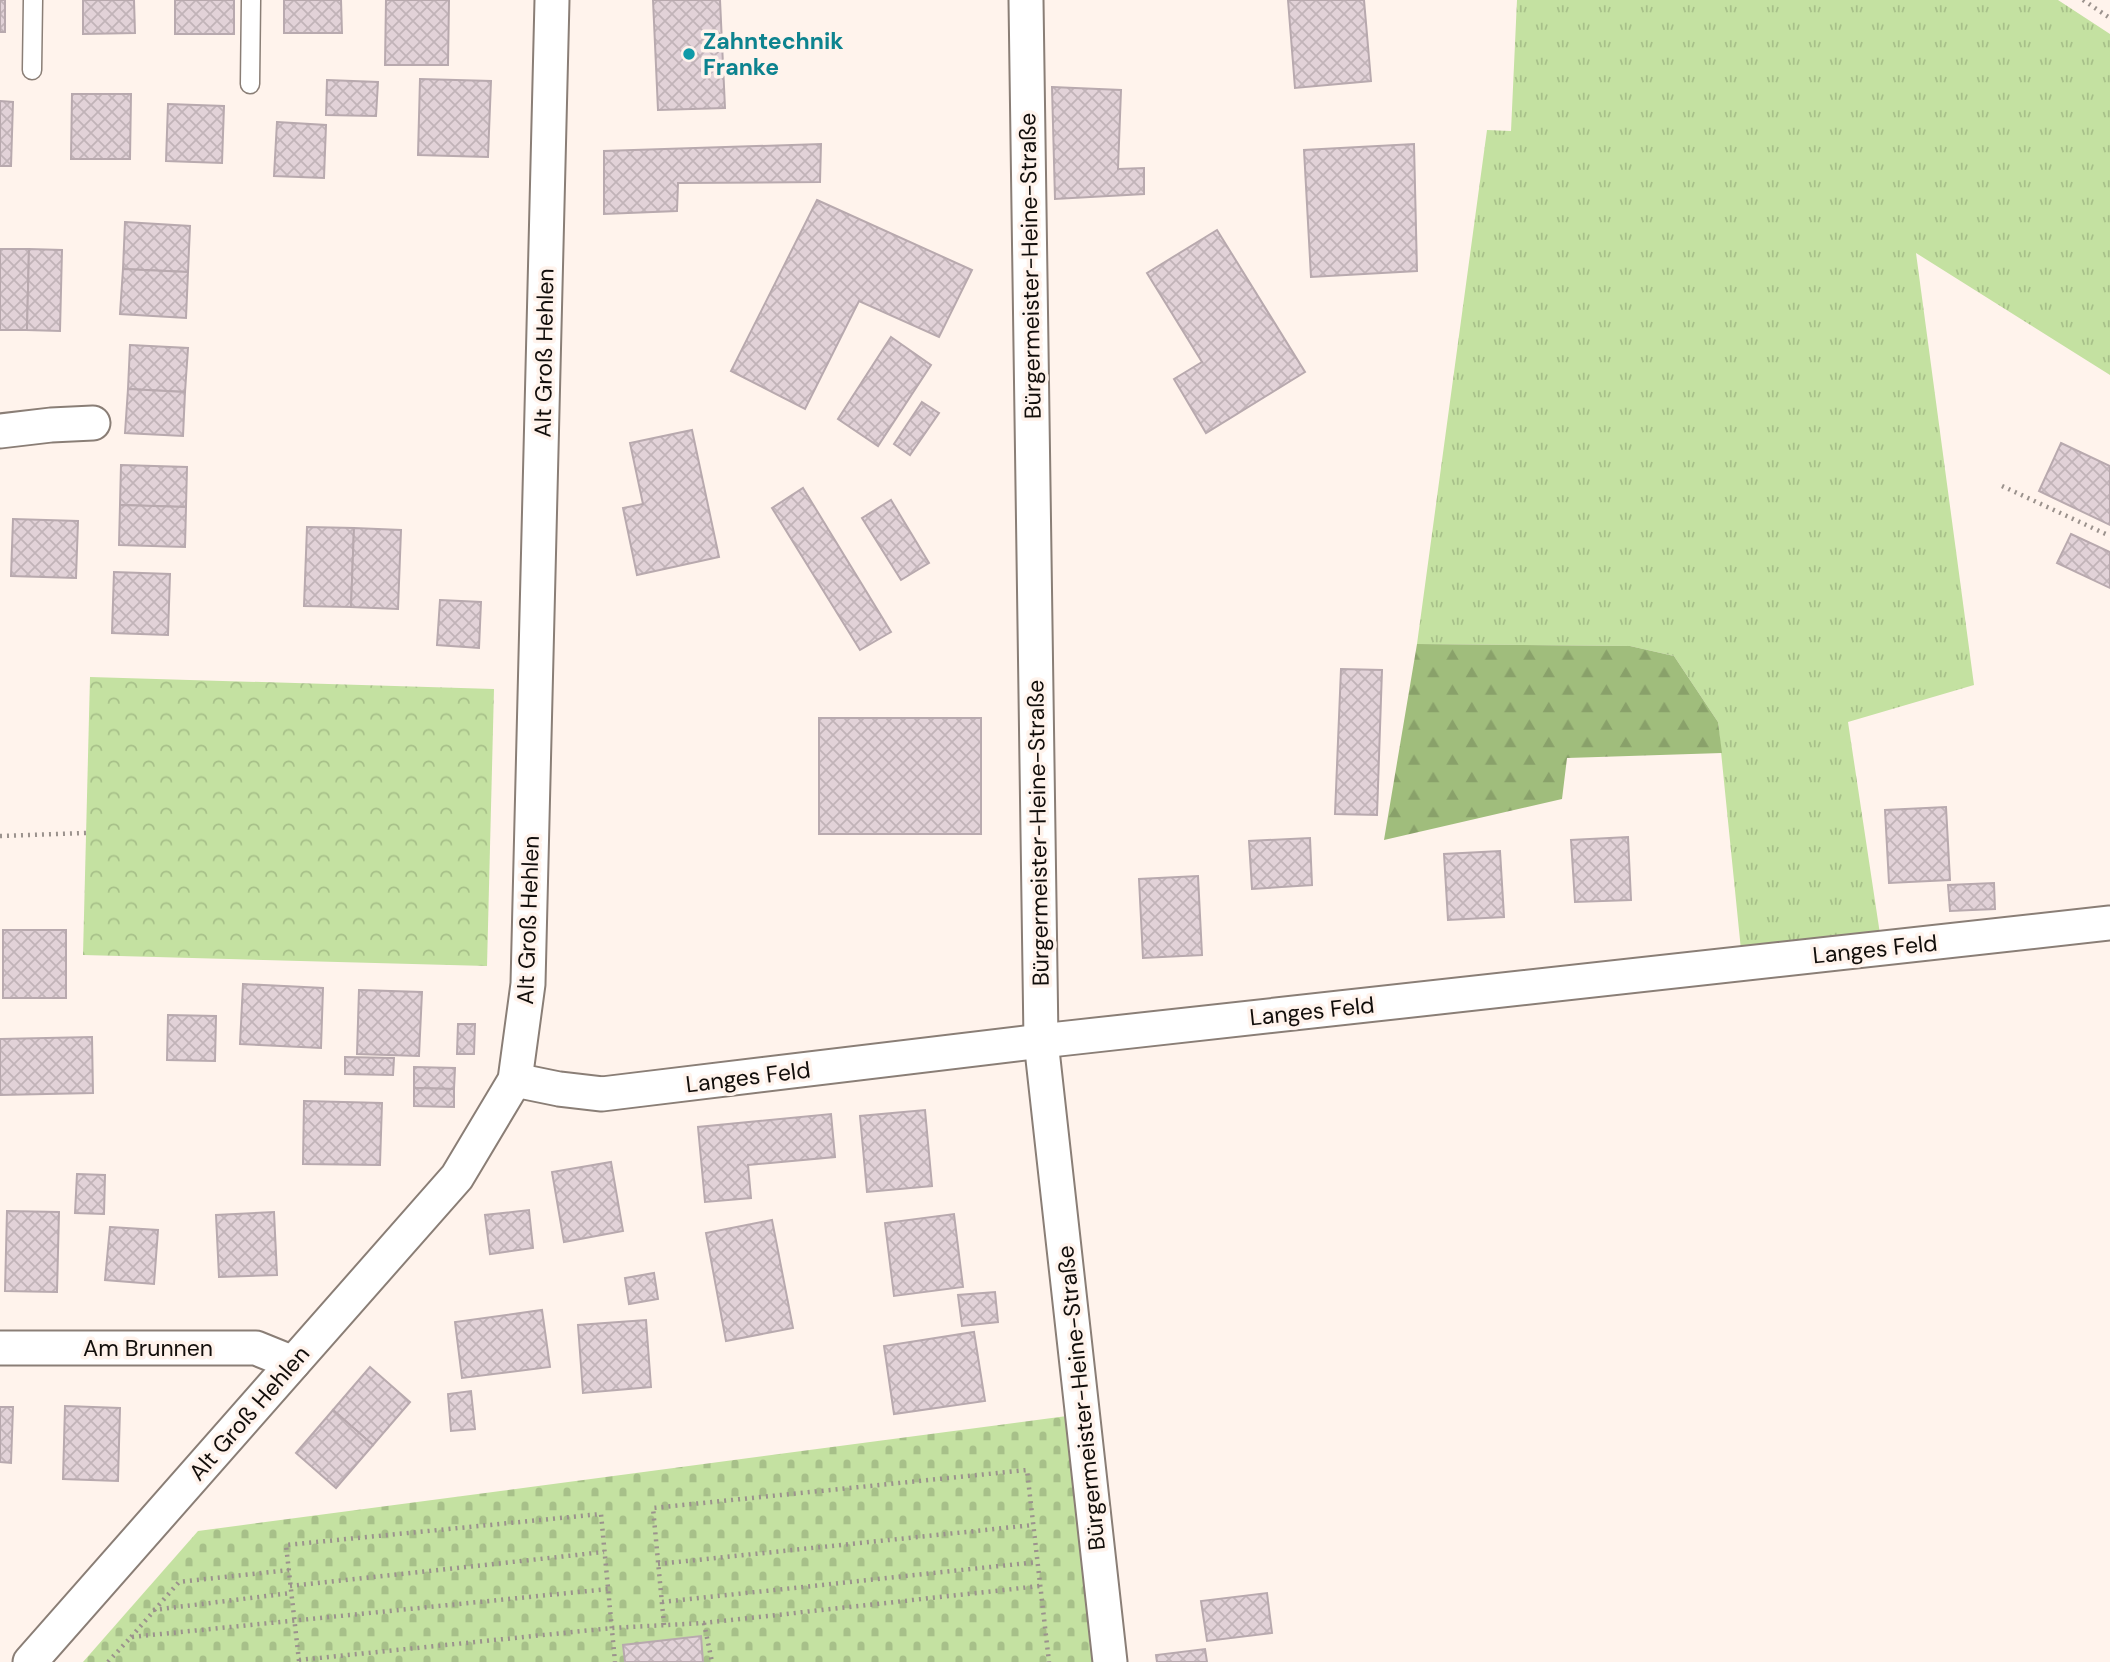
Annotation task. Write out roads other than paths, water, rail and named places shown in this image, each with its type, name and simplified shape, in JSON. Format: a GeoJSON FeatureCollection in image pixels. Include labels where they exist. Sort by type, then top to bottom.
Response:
{"type":"FeatureCollection","features":[{"type":"Feature","properties":{"kind":"street","name":"Alt Groß Hehlen"},"geometry":{"type":"LineString","coordinates":[[30,1662],[457,1177],[515,1080],[528,984],[552,0]]}},
{"type":"Feature","properties":{"kind":"street","name":"Bürgermeister-Heine-Straße"},"geometry":{"type":"LineString","coordinates":[[1026,0],[1041,1041],[1110,1662]]}},
{"type":"Feature","properties":{"kind":"street"},"geometry":{"type":"LineString","coordinates":[[0,431],[93,423]]}},
{"type":"Feature","properties":{"kind":"street","name":"Langes Feld"},"geometry":{"type":"LineString","coordinates":[[515,1080],[603,1094],[1041,1041],[2110,923]]}},
{"type":"Feature","properties":{"kind":"street","name":"Am Brunnen"},"geometry":{"type":"LineString","coordinates":[[0,1348],[256,1348],[293,1363]]}},
{"type":"Feature","properties":{"kind":"lane"},"geometry":{"type":"LineString","coordinates":[[32,70],[33,0]]}},
{"type":"Feature","properties":{"kind":"lane"},"geometry":{"type":"LineString","coordinates":[[250,0],[250,84]]}},
{"type":"Feature","properties":{"kind":"place","name":"Zahntechnik Franke"},"geometry":{"type":"Point","coordinates":[689,54]}}]}
